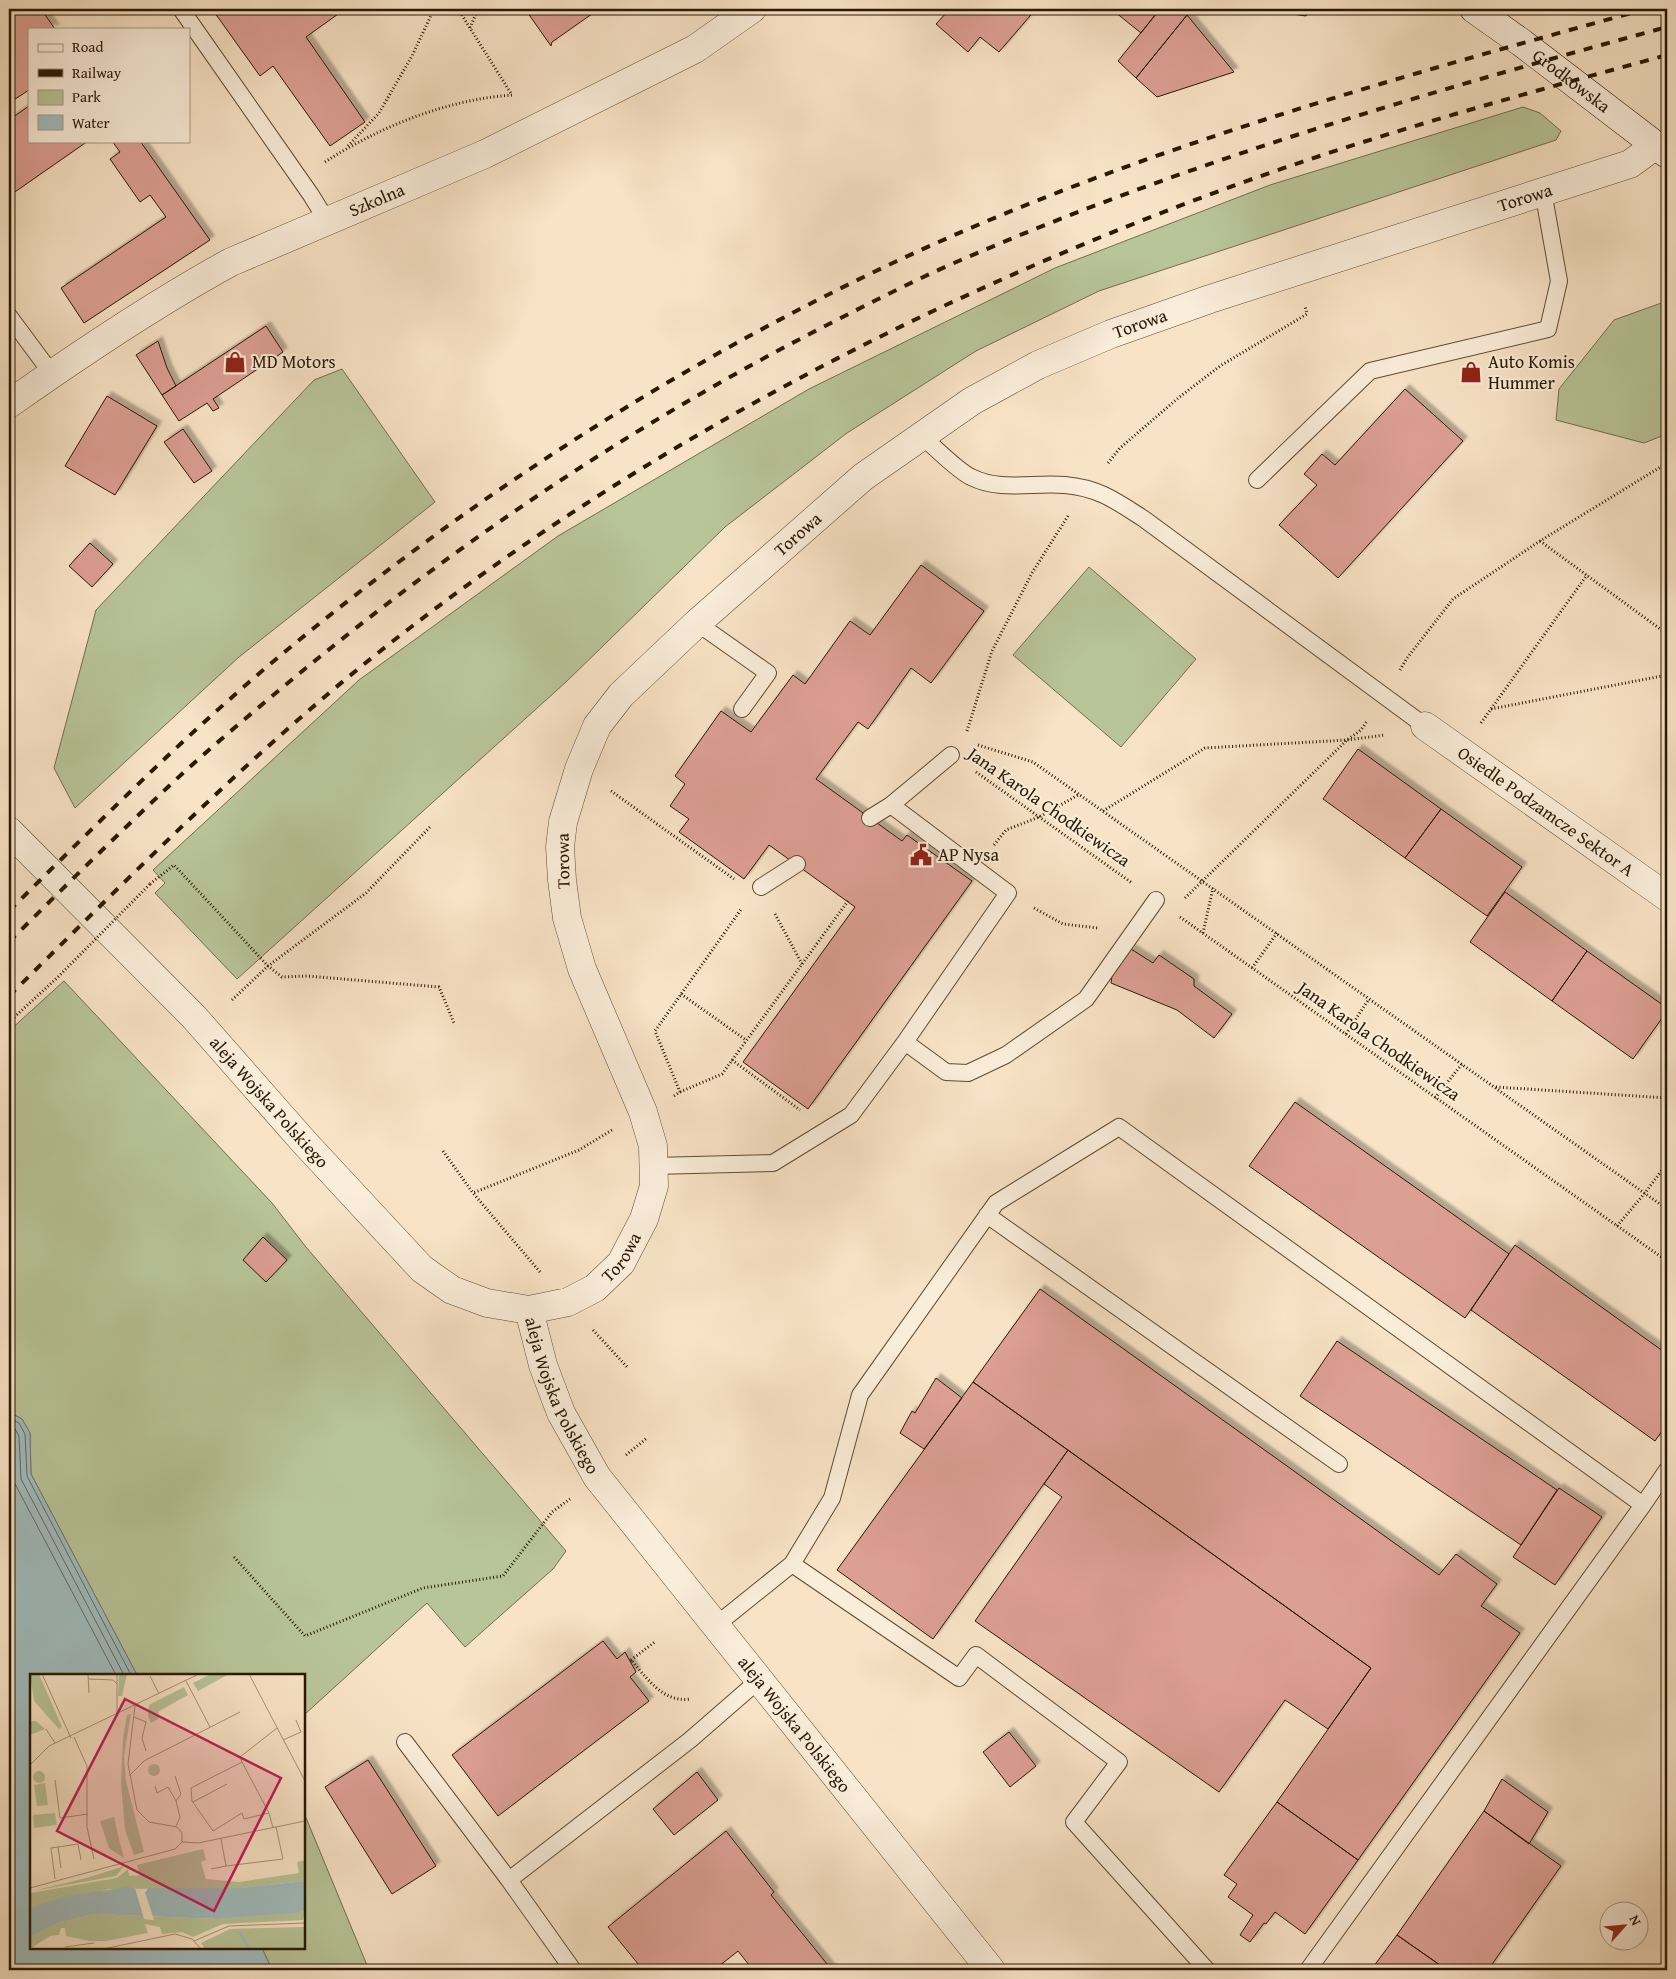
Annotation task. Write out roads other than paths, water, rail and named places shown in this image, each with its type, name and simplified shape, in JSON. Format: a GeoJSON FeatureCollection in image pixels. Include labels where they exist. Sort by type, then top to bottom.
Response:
{"type":"FeatureCollection","features":[{"type":"Feature","properties":{"kind":"street","name":"Szkolna"},"geometry":{"type":"LineString","coordinates":[[9,404],[52,374],[231,262],[485,154],[695,49],[752,9]]}},
{"type":"Feature","properties":{"kind":"street","name":"Grodkowska"},"geometry":{"type":"LineString","coordinates":[[1475,9],[1661,150]]}},
{"type":"Feature","properties":{"kind":"street","name":"Torowa"},"geometry":{"type":"LineString","coordinates":[[529,1310],[568,1302],[595,1288],[621,1263],[644,1219],[654,1186],[653,1146],[643,1112],[582,969],[567,918],[560,847],[563,822],[579,769],[597,726],[621,695],[697,623],[863,477],[972,401],[1038,365],[1111,334],[1210,299],[1630,164],[1661,150]]}},
{"type":"Feature","properties":{"kind":"street","name":"Osiedle Podzamcze Sektor A"},"geometry":{"type":"LineString","coordinates":[[1425,726],[1667,897]]}},
{"type":"Feature","properties":{"kind":"street","name":"aleja Wojska Polskiego"},"geometry":{"type":"LineString","coordinates":[[9,831],[194,1017],[304,1142],[422,1270],[452,1290],[487,1303],[529,1310],[543,1365],[561,1413],[598,1477],[991,1970]]}},
{"type":"Feature","properties":{"kind":"lane"},"geometry":{"type":"LineString","coordinates":[[181,9],[300,179],[326,221]]}},
{"type":"Feature","properties":{"kind":"lane"},"geometry":{"type":"LineString","coordinates":[[1257,480],[1370,371],[1548,329],[1559,281],[1543,191]]}},
{"type":"Feature","properties":{"kind":"lane"},"geometry":{"type":"LineString","coordinates":[[9,316],[52,374]]}},
{"type":"Feature","properties":{"kind":"lane"},"geometry":{"type":"LineString","coordinates":[[921,435],[970,477],[999,486],[1063,485],[1088,488],[1106,495],[1144,518],[1425,726]]}},
{"type":"Feature","properties":{"kind":"lane"},"geometry":{"type":"LineString","coordinates":[[697,623],[768,673],[742,709]]}},
{"type":"Feature","properties":{"kind":"lane"},"geometry":{"type":"LineString","coordinates":[[870,818],[891,805],[951,755]]}},
{"type":"Feature","properties":{"kind":"lane"},"geometry":{"type":"LineString","coordinates":[[653,1166],[773,1163],[851,1115],[905,1042],[1008,893],[891,805]]}},
{"type":"Feature","properties":{"kind":"lane"},"geometry":{"type":"LineString","coordinates":[[761,887],[797,864]]}},
{"type":"Feature","properties":{"kind":"lane"},"geometry":{"type":"LineString","coordinates":[[905,1042],[946,1072],[968,1073],[998,1059],[1086,1000],[1156,900]]}},
{"type":"Feature","properties":{"kind":"lane"},"geometry":{"type":"LineString","coordinates":[[715,1626],[792,1564],[832,1498],[860,1395],[996,1203],[1119,1127],[1643,1505]]}},
{"type":"Feature","properties":{"kind":"lane"},"geometry":{"type":"LineString","coordinates":[[987,1215],[1339,1464]]}},
{"type":"Feature","properties":{"kind":"lane"},"geometry":{"type":"LineString","coordinates":[[1308,1970],[1667,1470]]}},
{"type":"Feature","properties":{"kind":"lane"},"geometry":{"type":"LineString","coordinates":[[792,1564],[959,1678],[976,1656],[1119,1762],[1074,1822],[1207,1970]]}},
{"type":"Feature","properties":{"kind":"lane"},"geometry":{"type":"LineString","coordinates":[[509,1880],[690,1740],[759,1680]]}},
{"type":"Feature","properties":{"kind":"lane"},"geometry":{"type":"LineString","coordinates":[[405,1742],[509,1880],[573,1970]]}},
{"type":"Feature","properties":{"kind":"water"},"geometry":{"type":"Polygon","coordinates":[[[9,1412],[22,1419],[30,1433],[31,1474],[136,1674],[30,1674],[30,1949],[262,1949],[272,1970],[9,1970],[9,1412]]]}},
{"type":"Feature","properties":{"kind":"railway"},"geometry":{"type":"LineString","coordinates":[[9,911],[215,712],[287,650],[357,594],[430,539],[579,437],[735,344],[897,261],[987,221],[1079,184],[1266,119],[1455,62],[1646,9]]}},
{"type":"Feature","properties":{"kind":"railway"},"geometry":{"type":"LineString","coordinates":[[9,942],[181,775],[249,715],[342,639],[475,539],[544,492],[613,446],[757,362],[945,267],[1047,224],[1134,191],[1222,160],[1399,103],[1667,27]]}},
{"type":"Feature","properties":{"kind":"railway"},"geometry":{"type":"LineString","coordinates":[[9,996],[152,855],[249,763],[350,676],[402,634],[497,564],[595,498],[696,436],[799,379],[904,325],[1011,275],[1120,229],[1230,187],[1338,150],[1502,101],[1667,55]]}},
{"type":"Feature","properties":{"kind":"place","name":"MD Motors"},"geometry":{"type":"Point","coordinates":[235,362]}},
{"type":"Feature","properties":{"kind":"place","name":"Auto Komis Hummer"},"geometry":{"type":"Point","coordinates":[1471,372]}},
{"type":"Feature","properties":{"kind":"place","name":"AP Nysa"},"geometry":{"type":"Point","coordinates":[921,855]}}]}
